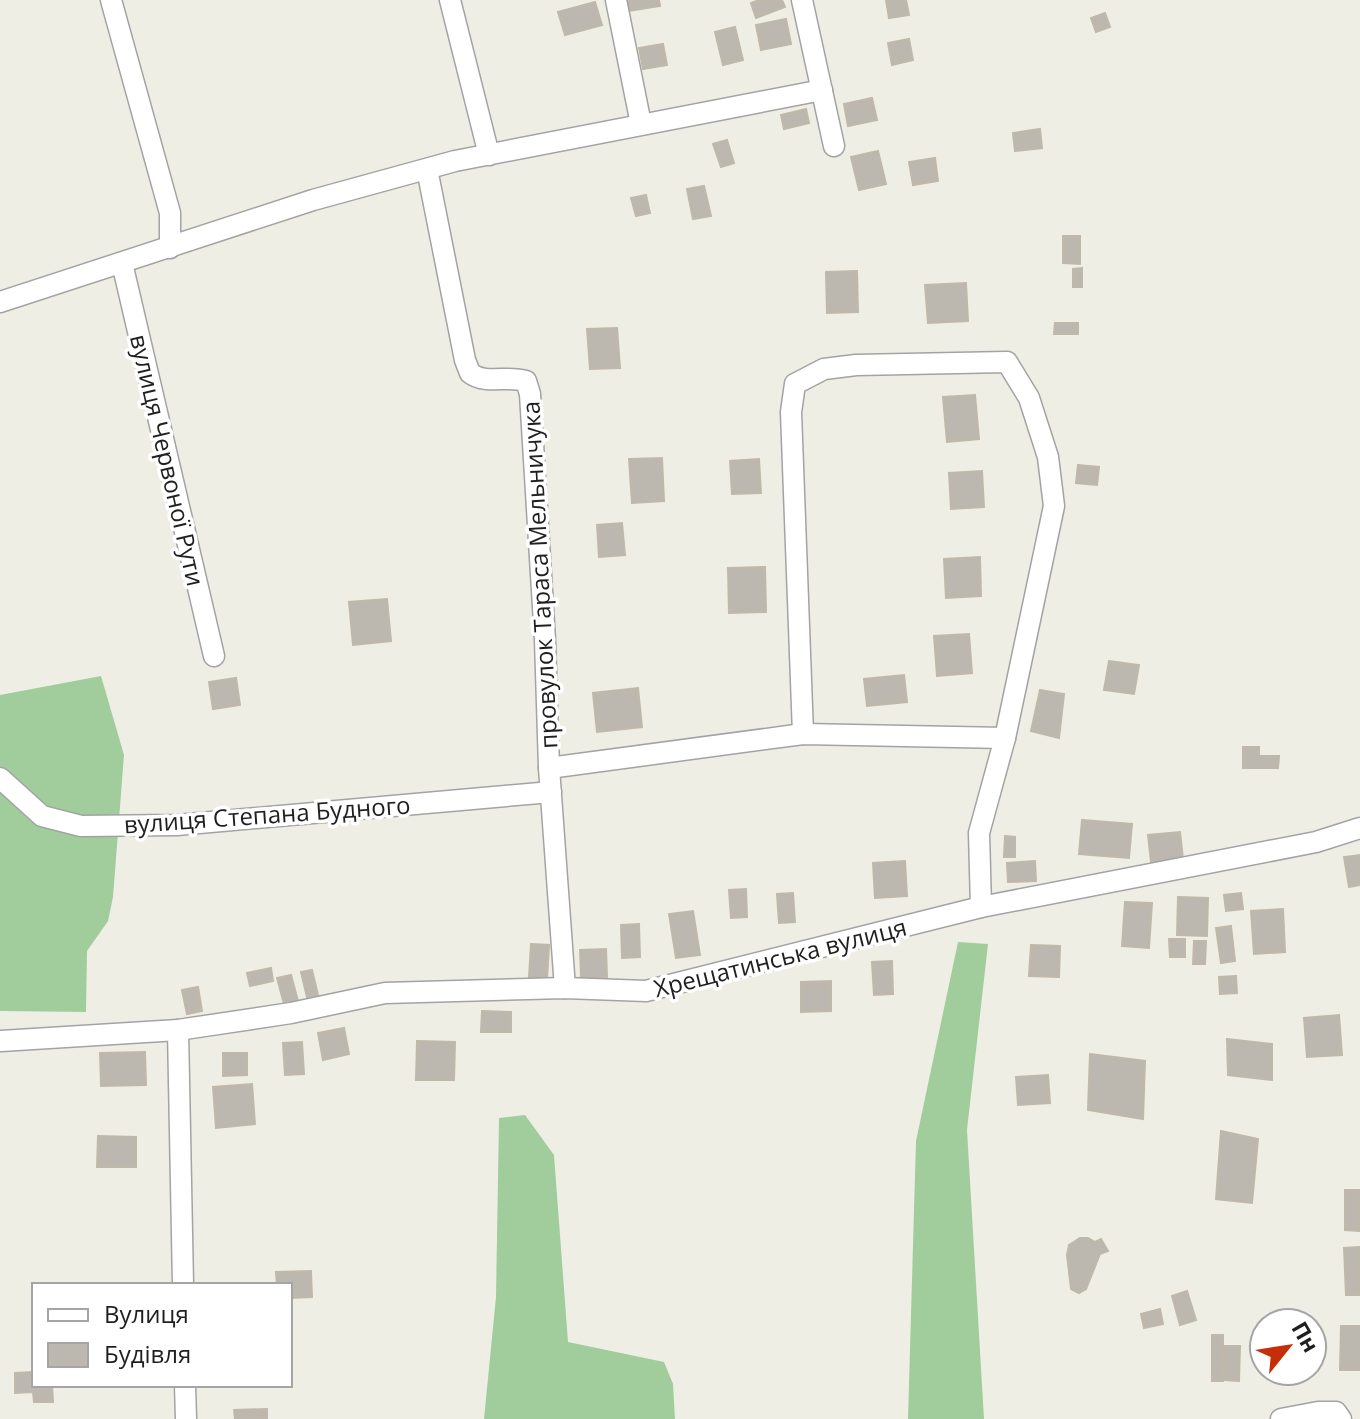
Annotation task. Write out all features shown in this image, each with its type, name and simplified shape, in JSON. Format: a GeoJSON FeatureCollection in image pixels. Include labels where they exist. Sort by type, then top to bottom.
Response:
{"type":"FeatureCollection","features":[{"type":"Feature","properties":{"kind":"street"},"geometry":{"type":"LineString","coordinates":[[111,0],[170,213],[170,248]]}},
{"type":"Feature","properties":{"kind":"street"},"geometry":{"type":"LineString","coordinates":[[450,0],[489,155]]}},
{"type":"Feature","properties":{"kind":"street"},"geometry":{"type":"LineString","coordinates":[[616,0],[641,124]]}},
{"type":"Feature","properties":{"kind":"street"},"geometry":{"type":"LineString","coordinates":[[802,0],[834,146]]}},
{"type":"Feature","properties":{"kind":"street"},"geometry":{"type":"LineString","coordinates":[[0,302],[313,200],[427,169],[822,90]]}},
{"type":"Feature","properties":{"kind":"street","name":"провулок Тараса Мельничука"},"geometry":{"type":"LineString","coordinates":[[427,169],[470,373],[484,380],[526,381],[530,394],[545,640],[549,768],[565,988]]}},
{"type":"Feature","properties":{"kind":"street","name":"вулиця Червоної Рути"},"geometry":{"type":"LineString","coordinates":[[122,263],[214,656]]}},
{"type":"Feature","properties":{"kind":"street"},"geometry":{"type":"LineString","coordinates":[[803,734],[791,412],[795,384],[824,369],[856,365],[1007,362],[1029,398],[1048,457],[1054,506],[1005,738],[979,833],[981,907]]}},
{"type":"Feature","properties":{"kind":"street"},"geometry":{"type":"LineString","coordinates":[[549,768],[803,734],[1005,738]]}},
{"type":"Feature","properties":{"kind":"street","name":"вулиця Степана Будного"},"geometry":{"type":"LineString","coordinates":[[0,778],[42,816],[81,826],[177,825],[551,792]]}},
{"type":"Feature","properties":{"kind":"street","name":"Хрещатинська вулиця"},"geometry":{"type":"LineString","coordinates":[[0,1040],[178,1030],[291,1013],[385,993],[565,988],[646,991],[981,907],[1316,842],[1360,828]]}},
{"type":"Feature","properties":{"kind":"street"},"geometry":{"type":"LineString","coordinates":[[178,1030],[183,1283]]}},
{"type":"Feature","properties":{"kind":"street"},"geometry":{"type":"LineString","coordinates":[[185,1387],[186,1419]]}},
{"type":"Feature","properties":{"kind":"street"},"geometry":{"type":"LineString","coordinates":[[1281,1419],[1318,1412],[1336,1412],[1341,1419]]}},
{"type":"Feature","properties":{"kind":"green space"},"geometry":{"type":"Polygon","coordinates":[[[101,676],[124,755],[113,897],[108,921],[87,951],[86,1012],[0,1011],[0,695],[101,676]]]}},
{"type":"Feature","properties":{"kind":"green space"},"geometry":{"type":"Polygon","coordinates":[[[958,942],[988,944],[967,1130],[984,1419],[908,1419],[916,1141],[958,942]]]}},
{"type":"Feature","properties":{"kind":"green space"},"geometry":{"type":"Polygon","coordinates":[[[525,1115],[554,1155],[568,1342],[664,1362],[673,1384],[675,1419],[484,1419],[496,1297],[499,1118],[525,1115]]]}},
{"type":"Feature","properties":{"kind":"building"},"geometry":{"type":"Polygon","coordinates":[[[626,0],[659,0],[660,6],[628,11],[626,0]]]}},
{"type":"Feature","properties":{"kind":"building"},"geometry":{"type":"Polygon","coordinates":[[[782,0],[785,7],[756,18],[751,3],[782,0]]]}},
{"type":"Feature","properties":{"kind":"building"},"geometry":{"type":"Polygon","coordinates":[[[886,0],[906,0],[909,15],[889,18],[886,0]]]}},
{"type":"Feature","properties":{"kind":"building"},"geometry":{"type":"Polygon","coordinates":[[[595,2],[602,25],[565,35],[558,12],[595,2]]]}},
{"type":"Feature","properties":{"kind":"building"},"geometry":{"type":"Polygon","coordinates":[[[1105,13],[1110,27],[1096,32],[1091,18],[1105,13]]]}},
{"type":"Feature","properties":{"kind":"building"},"geometry":{"type":"Polygon","coordinates":[[[786,19],[791,44],[761,50],[756,25],[786,19]]]}},
{"type":"Feature","properties":{"kind":"building"},"geometry":{"type":"Polygon","coordinates":[[[735,27],[743,60],[723,65],[715,32],[735,27]]]}},
{"type":"Feature","properties":{"kind":"building"},"geometry":{"type":"Polygon","coordinates":[[[909,39],[913,60],[892,65],[888,43],[909,39]]]}},
{"type":"Feature","properties":{"kind":"building"},"geometry":{"type":"Polygon","coordinates":[[[663,44],[667,65],[643,69],[639,48],[663,44]]]}},
{"type":"Feature","properties":{"kind":"building"},"geometry":{"type":"Polygon","coordinates":[[[872,98],[877,120],[848,126],[844,104],[872,98]]]}},
{"type":"Feature","properties":{"kind":"building"},"geometry":{"type":"Polygon","coordinates":[[[806,109],[809,123],[784,129],[781,115],[806,109]]]}},
{"type":"Feature","properties":{"kind":"building"},"geometry":{"type":"Polygon","coordinates":[[[1040,129],[1042,148],[1015,151],[1013,133],[1040,129]]]}},
{"type":"Feature","properties":{"kind":"building"},"geometry":{"type":"Polygon","coordinates":[[[727,140],[734,163],[721,167],[713,144],[727,140]]]}},
{"type":"Feature","properties":{"kind":"building"},"geometry":{"type":"Polygon","coordinates":[[[878,151],[886,184],[859,190],[851,157],[878,151]]]}},
{"type":"Feature","properties":{"kind":"building"},"geometry":{"type":"Polygon","coordinates":[[[935,158],[938,181],[913,185],[909,162],[935,158]]]}},
{"type":"Feature","properties":{"kind":"building"},"geometry":{"type":"Polygon","coordinates":[[[704,186],[711,216],[693,219],[687,189],[704,186]]]}},
{"type":"Feature","properties":{"kind":"building"},"geometry":{"type":"Polygon","coordinates":[[[646,195],[650,213],[636,216],[631,198],[646,195]]]}},
{"type":"Feature","properties":{"kind":"building"},"geometry":{"type":"Polygon","coordinates":[[[1063,236],[1080,236],[1080,264],[1063,263],[1063,236]]]}},
{"type":"Feature","properties":{"kind":"building"},"geometry":{"type":"Polygon","coordinates":[[[1082,268],[1082,287],[1073,287],[1073,269],[1082,268]]]}},
{"type":"Feature","properties":{"kind":"building"},"geometry":{"type":"Polygon","coordinates":[[[857,271],[858,312],[827,313],[826,272],[857,271]]]}},
{"type":"Feature","properties":{"kind":"building"},"geometry":{"type":"Polygon","coordinates":[[[966,283],[968,321],[928,323],[925,285],[966,283]]]}},
{"type":"Feature","properties":{"kind":"building"},"geometry":{"type":"Polygon","coordinates":[[[1055,323],[1078,323],[1078,334],[1054,334],[1055,323]]]}},
{"type":"Feature","properties":{"kind":"building"},"geometry":{"type":"Polygon","coordinates":[[[617,328],[620,368],[590,369],[587,329],[617,328]]]}},
{"type":"Feature","properties":{"kind":"building"},"geometry":{"type":"Polygon","coordinates":[[[975,395],[979,439],[947,442],[943,397],[975,395]]]}},
{"type":"Feature","properties":{"kind":"building"},"geometry":{"type":"Polygon","coordinates":[[[662,458],[664,501],[632,503],[629,459],[662,458]]]}},
{"type":"Feature","properties":{"kind":"building"},"geometry":{"type":"Polygon","coordinates":[[[759,459],[761,493],[732,494],[730,461],[759,459]]]}},
{"type":"Feature","properties":{"kind":"building"},"geometry":{"type":"Polygon","coordinates":[[[1078,465],[1099,467],[1097,485],[1076,483],[1078,465]]]}},
{"type":"Feature","properties":{"kind":"building"},"geometry":{"type":"Polygon","coordinates":[[[982,471],[984,507],[951,509],[949,473],[982,471]]]}},
{"type":"Feature","properties":{"kind":"building"},"geometry":{"type":"Polygon","coordinates":[[[622,523],[625,555],[599,557],[597,525],[622,523]]]}},
{"type":"Feature","properties":{"kind":"building"},"geometry":{"type":"Polygon","coordinates":[[[980,557],[981,596],[946,598],[944,559],[980,557]]]}},
{"type":"Feature","properties":{"kind":"building"},"geometry":{"type":"Polygon","coordinates":[[[765,567],[766,612],[729,613],[728,568],[765,567]]]}},
{"type":"Feature","properties":{"kind":"building"},"geometry":{"type":"Polygon","coordinates":[[[387,599],[391,641],[353,645],[349,602],[387,599]]]}},
{"type":"Feature","properties":{"kind":"building"},"geometry":{"type":"Polygon","coordinates":[[[969,634],[972,673],[937,676],[934,636],[969,634]]]}},
{"type":"Feature","properties":{"kind":"building"},"geometry":{"type":"Polygon","coordinates":[[[1109,661],[1139,665],[1134,694],[1104,690],[1109,661]]]}},
{"type":"Feature","properties":{"kind":"building"},"geometry":{"type":"Polygon","coordinates":[[[904,675],[907,702],[867,706],[864,679],[904,675]]]}},
{"type":"Feature","properties":{"kind":"building"},"geometry":{"type":"Polygon","coordinates":[[[236,678],[240,705],[213,709],[209,682],[236,678]]]}},
{"type":"Feature","properties":{"kind":"building"},"geometry":{"type":"Polygon","coordinates":[[[638,688],[642,727],[597,732],[593,693],[638,688]]]}},
{"type":"Feature","properties":{"kind":"building"},"geometry":{"type":"Polygon","coordinates":[[[1040,690],[1064,694],[1059,738],[1031,731],[1040,690]]]}},
{"type":"Feature","properties":{"kind":"building"},"geometry":{"type":"Polygon","coordinates":[[[1243,747],[1259,747],[1259,756],[1279,756],[1278,768],[1243,768],[1243,747]]]}},
{"type":"Feature","properties":{"kind":"building"},"geometry":{"type":"Polygon","coordinates":[[[1082,820],[1132,824],[1129,858],[1079,854],[1082,820]]]}},
{"type":"Feature","properties":{"kind":"building"},"geometry":{"type":"Polygon","coordinates":[[[1180,832],[1183,859],[1151,862],[1148,835],[1180,832]]]}},
{"type":"Feature","properties":{"kind":"building"},"geometry":{"type":"Polygon","coordinates":[[[1005,836],[1015,837],[1015,857],[1004,857],[1005,836]]]}},
{"type":"Feature","properties":{"kind":"building"},"geometry":{"type":"Polygon","coordinates":[[[1360,855],[1360,885],[1349,887],[1344,857],[1360,855]]]}},
{"type":"Feature","properties":{"kind":"building"},"geometry":{"type":"Polygon","coordinates":[[[905,861],[907,896],[875,898],[873,863],[905,861]]]}},
{"type":"Feature","properties":{"kind":"building"},"geometry":{"type":"Polygon","coordinates":[[[1035,861],[1036,881],[1008,882],[1007,863],[1035,861]]]}},
{"type":"Feature","properties":{"kind":"building"},"geometry":{"type":"Polygon","coordinates":[[[746,889],[747,917],[731,918],[729,890],[746,889]]]}},
{"type":"Feature","properties":{"kind":"building"},"geometry":{"type":"Polygon","coordinates":[[[793,893],[795,922],[779,923],[777,894],[793,893]]]}},
{"type":"Feature","properties":{"kind":"building"},"geometry":{"type":"Polygon","coordinates":[[[1241,893],[1243,909],[1226,911],[1224,895],[1241,893]]]}},
{"type":"Feature","properties":{"kind":"building"},"geometry":{"type":"Polygon","coordinates":[[[1178,897],[1208,898],[1207,936],[1177,935],[1178,897]]]}},
{"type":"Feature","properties":{"kind":"building"},"geometry":{"type":"Polygon","coordinates":[[[1125,902],[1152,903],[1149,948],[1122,946],[1125,902]]]}},
{"type":"Feature","properties":{"kind":"building"},"geometry":{"type":"Polygon","coordinates":[[[1283,909],[1285,952],[1254,954],[1251,911],[1283,909]]]}},
{"type":"Feature","properties":{"kind":"building"},"geometry":{"type":"Polygon","coordinates":[[[693,911],[700,955],[676,958],[669,914],[693,911]]]}},
{"type":"Feature","properties":{"kind":"building"},"geometry":{"type":"Polygon","coordinates":[[[639,924],[640,957],[622,958],[621,925],[639,924]]]}},
{"type":"Feature","properties":{"kind":"building"},"geometry":{"type":"Polygon","coordinates":[[[1231,926],[1235,961],[1221,963],[1216,928],[1231,926]]]}},
{"type":"Feature","properties":{"kind":"building"},"geometry":{"type":"Polygon","coordinates":[[[1169,939],[1185,939],[1185,957],[1170,957],[1169,939]]]}},
{"type":"Feature","properties":{"kind":"building"},"geometry":{"type":"Polygon","coordinates":[[[1194,941],[1206,941],[1205,964],[1193,964],[1194,941]]]}},
{"type":"Feature","properties":{"kind":"building"},"geometry":{"type":"Polygon","coordinates":[[[531,944],[549,945],[547,979],[529,977],[531,944]]]}},
{"type":"Feature","properties":{"kind":"building"},"geometry":{"type":"Polygon","coordinates":[[[1031,945],[1060,946],[1059,977],[1029,976],[1031,945]]]}},
{"type":"Feature","properties":{"kind":"building"},"geometry":{"type":"Polygon","coordinates":[[[606,949],[607,977],[581,978],[580,950],[606,949]]]}},
{"type":"Feature","properties":{"kind":"building"},"geometry":{"type":"Polygon","coordinates":[[[892,961],[893,994],[874,995],[872,962],[892,961]]]}},
{"type":"Feature","properties":{"kind":"building"},"geometry":{"type":"Polygon","coordinates":[[[271,968],[273,981],[250,986],[247,973],[271,968]]]}},
{"type":"Feature","properties":{"kind":"building"},"geometry":{"type":"Polygon","coordinates":[[[312,970],[318,995],[307,997],[301,972],[312,970]]]}},
{"type":"Feature","properties":{"kind":"building"},"geometry":{"type":"Polygon","coordinates":[[[291,975],[298,1001],[284,1004],[277,978],[291,975]]]}},
{"type":"Feature","properties":{"kind":"building"},"geometry":{"type":"Polygon","coordinates":[[[1236,976],[1237,993],[1220,994],[1219,977],[1236,976]]]}},
{"type":"Feature","properties":{"kind":"building"},"geometry":{"type":"Polygon","coordinates":[[[831,981],[831,1011],[801,1012],[801,982],[831,981]]]}},
{"type":"Feature","properties":{"kind":"building"},"geometry":{"type":"Polygon","coordinates":[[[198,987],[202,1011],[187,1014],[182,990],[198,987]]]}},
{"type":"Feature","properties":{"kind":"building"},"geometry":{"type":"Polygon","coordinates":[[[482,1011],[511,1012],[511,1032],[481,1032],[482,1011]]]}},
{"type":"Feature","properties":{"kind":"building"},"geometry":{"type":"Polygon","coordinates":[[[1339,1015],[1342,1055],[1307,1057],[1304,1018],[1339,1015]]]}},
{"type":"Feature","properties":{"kind":"building"},"geometry":{"type":"Polygon","coordinates":[[[344,1028],[349,1054],[323,1060],[318,1033],[344,1028]]]}},
{"type":"Feature","properties":{"kind":"building"},"geometry":{"type":"Polygon","coordinates":[[[1227,1039],[1272,1044],[1272,1080],[1228,1075],[1227,1039]]]}},
{"type":"Feature","properties":{"kind":"building"},"geometry":{"type":"Polygon","coordinates":[[[417,1041],[455,1042],[454,1080],[416,1080],[417,1041]]]}},
{"type":"Feature","properties":{"kind":"building"},"geometry":{"type":"Polygon","coordinates":[[[302,1042],[304,1074],[285,1075],[283,1043],[302,1042]]]}},
{"type":"Feature","properties":{"kind":"building"},"geometry":{"type":"Polygon","coordinates":[[[145,1052],[146,1085],[101,1086],[100,1053],[145,1052]]]}},
{"type":"Feature","properties":{"kind":"building"},"geometry":{"type":"Polygon","coordinates":[[[223,1053],[247,1053],[247,1075],[223,1076],[223,1053]]]}},
{"type":"Feature","properties":{"kind":"building"},"geometry":{"type":"Polygon","coordinates":[[[1090,1054],[1145,1061],[1143,1119],[1088,1110],[1090,1054]]]}},
{"type":"Feature","properties":{"kind":"building"},"geometry":{"type":"Polygon","coordinates":[[[1048,1075],[1050,1103],[1018,1105],[1016,1077],[1048,1075]]]}},
{"type":"Feature","properties":{"kind":"building"},"geometry":{"type":"Polygon","coordinates":[[[252,1084],[255,1124],[216,1128],[213,1087],[252,1084]]]}},
{"type":"Feature","properties":{"kind":"building"},"geometry":{"type":"Polygon","coordinates":[[[1221,1131],[1258,1139],[1252,1203],[1216,1199],[1221,1131]]]}},
{"type":"Feature","properties":{"kind":"building"},"geometry":{"type":"Polygon","coordinates":[[[98,1136],[136,1137],[136,1167],[97,1167],[98,1136]]]}},
{"type":"Feature","properties":{"kind":"building"},"geometry":{"type":"Polygon","coordinates":[[[1345,1190],[1360,1190],[1360,1231],[1345,1230],[1345,1190]]]}},
{"type":"Feature","properties":{"kind":"building"},"geometry":{"type":"Polygon","coordinates":[[[1080,1238],[1095,1242],[1101,1239],[1108,1251],[1100,1254],[1086,1289],[1079,1293],[1071,1289],[1067,1255],[1069,1245],[1080,1238]]]}},
{"type":"Feature","properties":{"kind":"building"},"geometry":{"type":"Polygon","coordinates":[[[1360,1247],[1360,1295],[1346,1295],[1344,1248],[1360,1247]]]}},
{"type":"Feature","properties":{"kind":"building"},"geometry":{"type":"Polygon","coordinates":[[[311,1271],[312,1297],[292,1298],[292,1283],[277,1283],[276,1272],[311,1271]]]}},
{"type":"Feature","properties":{"kind":"building"},"geometry":{"type":"Polygon","coordinates":[[[1187,1291],[1196,1320],[1180,1325],[1172,1296],[1187,1291]]]}},
{"type":"Feature","properties":{"kind":"building"},"geometry":{"type":"Polygon","coordinates":[[[1160,1309],[1163,1324],[1144,1328],[1141,1314],[1160,1309]]]}},
{"type":"Feature","properties":{"kind":"building"},"geometry":{"type":"Polygon","coordinates":[[[1341,1326],[1360,1326],[1360,1370],[1340,1370],[1341,1326]]]}},
{"type":"Feature","properties":{"kind":"building"},"geometry":{"type":"Polygon","coordinates":[[[1212,1335],[1223,1335],[1223,1381],[1212,1381],[1212,1335]]]}},
{"type":"Feature","properties":{"kind":"building"},"geometry":{"type":"Polygon","coordinates":[[[1225,1346],[1240,1346],[1239,1381],[1224,1380],[1225,1346]]]}},
{"type":"Feature","properties":{"kind":"building"},"geometry":{"type":"Polygon","coordinates":[[[32,1372],[32,1387],[52,1387],[53,1402],[34,1402],[33,1392],[15,1393],[15,1373],[32,1372]]]}},
{"type":"Feature","properties":{"kind":"building"},"geometry":{"type":"Polygon","coordinates":[[[267,1409],[267,1419],[235,1419],[234,1410],[267,1409]]]}}]}
